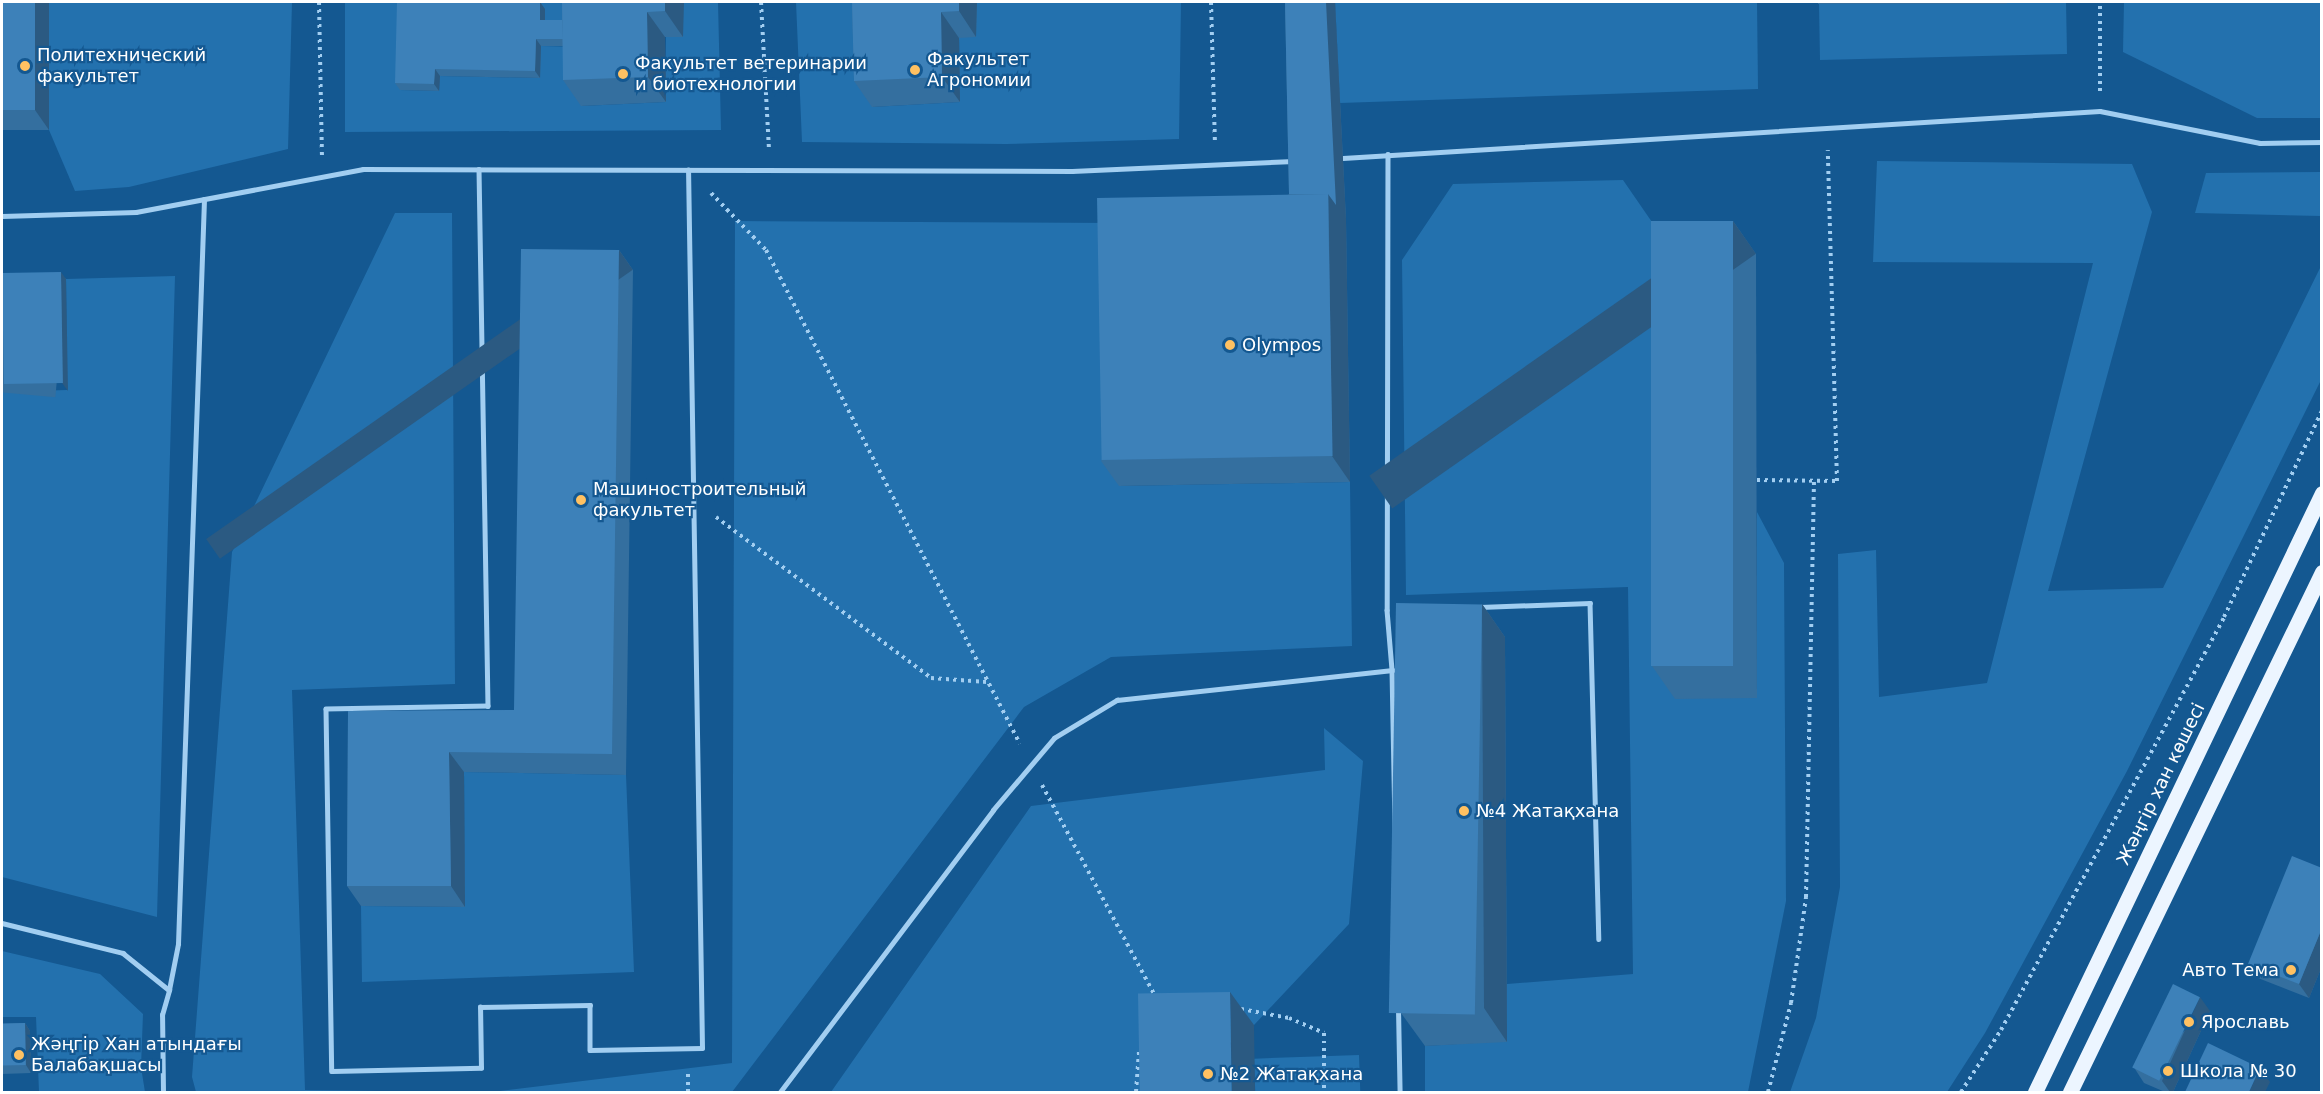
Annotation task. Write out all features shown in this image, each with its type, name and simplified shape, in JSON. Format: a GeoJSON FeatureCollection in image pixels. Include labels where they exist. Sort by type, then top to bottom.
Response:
{"type":"FeatureCollection","features":[{"type":"Feature","properties":{"kind":"main road","name":"Жәңгір хан көшесі"},"geometry":{"type":"LineString","coordinates":[[2035,1092],[2322,493]]}},
{"type":"Feature","properties":{"kind":"main road"},"geometry":{"type":"LineString","coordinates":[[2070,1092],[2322,572]]}},
{"type":"Feature","properties":{"kind":"lane"},"geometry":{"type":"LineString","coordinates":[[1343,158],[1828,126],[2100,111],[2260,143],[2322,142]]}},
{"type":"Feature","properties":{"kind":"lane"},"geometry":{"type":"LineString","coordinates":[[1388,154],[1387,610],[1392,670],[1400,1092]]}},
{"type":"Feature","properties":{"kind":"lane"},"geometry":{"type":"LineString","coordinates":[[2,216],[136,212],[363,169],[1072,171],[1297,160]]}},
{"type":"Feature","properties":{"kind":"lane"},"geometry":{"type":"LineString","coordinates":[[479,169],[488,706],[326,709],[332,1071],[481,1068],[480,1007],[590,1005],[590,1050],[702,1048],[688,170]]}},
{"type":"Feature","properties":{"kind":"lane"},"geometry":{"type":"LineString","coordinates":[[163,1092],[162,1015],[178,944],[204,199]]}},
{"type":"Feature","properties":{"kind":"lane"},"geometry":{"type":"LineString","coordinates":[[1470,607],[1590,603],[1599,939]]}},
{"type":"Feature","properties":{"kind":"lane"},"geometry":{"type":"LineString","coordinates":[[1387,610],[1399,609]]}},
{"type":"Feature","properties":{"kind":"lane"},"geometry":{"type":"LineString","coordinates":[[780,1092],[1031,764],[1054,738],[1117,700],[1392,670]]}},
{"type":"Feature","properties":{"kind":"lane"},"geometry":{"type":"LineString","coordinates":[[2,923],[123,954],[169,990]]}},
{"type":"Feature","properties":{"kind":"path"},"geometry":{"type":"LineString","coordinates":[[319,2],[322,177]]}},
{"type":"Feature","properties":{"kind":"path"},"geometry":{"type":"LineString","coordinates":[[761,2],[770,170]]}},
{"type":"Feature","properties":{"kind":"path"},"geometry":{"type":"LineString","coordinates":[[1211,2],[1215,165]]}},
{"type":"Feature","properties":{"kind":"path"},"geometry":{"type":"LineString","coordinates":[[2100,2],[2100,111]]}},
{"type":"Feature","properties":{"kind":"path"},"geometry":{"type":"LineString","coordinates":[[1756,480],[1837,481],[1828,126]]}},
{"type":"Feature","properties":{"kind":"path"},"geometry":{"type":"LineString","coordinates":[[688,170],[766,250],[988,682],[1154,994],[1151,1003]]}},
{"type":"Feature","properties":{"kind":"path"},"geometry":{"type":"LineString","coordinates":[[1961,1092],[2001,1030],[2224,617],[2322,411]]}},
{"type":"Feature","properties":{"kind":"path"},"geometry":{"type":"LineString","coordinates":[[1768,1092],[1791,1003],[1806,897],[1814,481]]}},
{"type":"Feature","properties":{"kind":"path"},"geometry":{"type":"LineString","coordinates":[[694,500],[931,678],[988,682]]}},
{"type":"Feature","properties":{"kind":"path"},"geometry":{"type":"LineString","coordinates":[[1154,994],[1166,996]]}},
{"type":"Feature","properties":{"kind":"path"},"geometry":{"type":"LineString","coordinates":[[1233,1008],[1289,1018],[1324,1033],[1324,1092]]}},
{"type":"Feature","properties":{"kind":"path"},"geometry":{"type":"LineString","coordinates":[[1136,1092],[1140,1041]]}},
{"type":"Feature","properties":{"kind":"shaded area"},"geometry":{"type":"Polygon","coordinates":[[[49,2],[292,2],[288,149],[129,187],[75,191],[49,130],[49,2]]]}},
{"type":"Feature","properties":{"kind":"shaded area"},"geometry":{"type":"Polygon","coordinates":[[[345,2],[581,2],[581,28],[545,27],[545,9],[400,90],[439,91],[440,76],[539,78],[541,46],[581,47],[582,106],[666,102],[666,2],[718,2],[721,130],[345,132],[345,2]]]}},
{"type":"Feature","properties":{"kind":"shaded area"},"geometry":{"type":"Polygon","coordinates":[[[796,2],[870,2],[872,107],[960,102],[959,38],[977,2],[1181,2],[1179,139],[1006,144],[802,142],[796,2]]]}},
{"type":"Feature","properties":{"kind":"shaded area"},"geometry":{"type":"Polygon","coordinates":[[[1335,2],[1757,2],[1758,89],[1340,103],[1335,2]]]}},
{"type":"Feature","properties":{"kind":"shaded area"},"geometry":{"type":"Polygon","coordinates":[[[2066,2],[2067,54],[1820,60],[1819,4],[2066,2]]]}},
{"type":"Feature","properties":{"kind":"shaded area"},"geometry":{"type":"Polygon","coordinates":[[[2124,2],[2321,2],[2321,118],[2257,118],[2123,52],[2124,2]]]}},
{"type":"Feature","properties":{"kind":"shaded area"},"geometry":{"type":"Polygon","coordinates":[[[1877,161],[2132,164],[2152,212],[2048,591],[2163,588],[2321,266],[2321,380],[2127,771],[1985,1033],[1947,1092],[1790,1092],[1816,1018],[1840,887],[1838,554],[1876,550],[1879,697],[1987,683],[2093,263],[1873,262],[1877,161]]]}},
{"type":"Feature","properties":{"kind":"shaded area"},"geometry":{"type":"Polygon","coordinates":[[[2321,172],[2321,216],[2195,213],[2206,173],[2321,172]]]}},
{"type":"Feature","properties":{"kind":"shaded area"},"geometry":{"type":"Polygon","coordinates":[[[1623,180],[1674,254],[1757,698],[1757,512],[1784,563],[1786,901],[1748,1092],[1425,1092],[1425,1046],[1507,1041],[1507,984],[1633,974],[1628,587],[1406,595],[1402,260],[1453,184],[1623,180]]]}},
{"type":"Feature","properties":{"kind":"shaded area"},"geometry":{"type":"Polygon","coordinates":[[[395,213],[452,213],[455,684],[292,690],[305,1090],[455,1092],[196,1092],[192,1077],[232,552],[395,213]]]}},
{"type":"Feature","properties":{"kind":"shaded area"},"geometry":{"type":"Polygon","coordinates":[[[735,221],[1115,223],[1119,486],[1350,482],[1352,646],[1111,657],[1024,707],[732,1092],[491,1092],[732,1063],[735,221]]]}},
{"type":"Feature","properties":{"kind":"shaded area"},"geometry":{"type":"Polygon","coordinates":[[[175,276],[157,917],[2,877],[2,392],[67,390],[66,279],[175,276]]]}},
{"type":"Feature","properties":{"kind":"shaded area"},"geometry":{"type":"Polygon","coordinates":[[[1324,728],[1363,761],[1349,924],[1254,1025],[1163,1092],[831,1092],[1031,806],[1325,770],[1324,728]]]}},
{"type":"Feature","properties":{"kind":"shaded area"},"geometry":{"type":"Polygon","coordinates":[[[464,772],[626,775],[634,972],[362,982],[361,906],[465,907],[464,772]]]}},
{"type":"Feature","properties":{"kind":"shaded area"},"geometry":{"type":"Polygon","coordinates":[[[2,951],[100,974],[143,1014],[141,1067],[145,1092],[39,1092],[36,1017],[2,1017],[2,951]]]}},
{"type":"Feature","properties":{"kind":"shaded area"},"geometry":{"type":"Polygon","coordinates":[[[1359,1055],[1360,1092],[1255,1092],[1254,1059],[1359,1055]]]}},
{"type":"Feature","properties":{"kind":"building"},"geometry":{"type":"Polygon","coordinates":[[[2,2],[35,2],[35,110],[2,110],[2,2]]]}},
{"type":"Feature","properties":{"kind":"building"},"geometry":{"type":"Polygon","coordinates":[[[397,2],[540,2],[540,20],[562,20],[563,39],[536,39],[535,71],[435,69],[434,84],[395,83],[397,2]]]}},
{"type":"Feature","properties":{"kind":"building"},"geometry":{"type":"Polygon","coordinates":[[[562,2],[665,2],[665,11],[647,12],[648,77],[563,80],[562,2]]]}},
{"type":"Feature","properties":{"kind":"building"},"geometry":{"type":"Polygon","coordinates":[[[852,2],[959,2],[959,11],[941,12],[942,77],[854,81],[852,2]]]}},
{"type":"Feature","properties":{"kind":"building"},"geometry":{"type":"Polygon","coordinates":[[[1285,2],[1326,2],[1336,205],[1328,194],[1289,194],[1285,2]]]}},
{"type":"Feature","properties":{"kind":"building"},"geometry":{"type":"Polygon","coordinates":[[[1328,194],[1333,456],[1102,460],[1097,198],[1328,194]]]}},
{"type":"Feature","properties":{"kind":"building"},"geometry":{"type":"Polygon","coordinates":[[[1651,221],[1733,221],[1733,666],[1651,666],[1651,221]]]}},
{"type":"Feature","properties":{"kind":"building"},"geometry":{"type":"Polygon","coordinates":[[[521,249],[619,250],[612,754],[449,752],[451,886],[347,886],[348,711],[514,710],[521,249]]]}},
{"type":"Feature","properties":{"kind":"building"},"geometry":{"type":"Polygon","coordinates":[[[61,272],[63,383],[4,384],[2,273],[61,272]]]}},
{"type":"Feature","properties":{"kind":"building","name":"№4 Жатақхана"},"geometry":{"type":"Polygon","coordinates":[[[1396,603],[1482,605],[1475,1014],[1389,1013],[1396,603]]]}},
{"type":"Feature","properties":{"kind":"building"},"geometry":{"type":"Polygon","coordinates":[[[2292,856],[2322,868],[2322,928],[2299,984],[2248,964],[2292,856]]]}},
{"type":"Feature","properties":{"kind":"building"},"geometry":{"type":"Polygon","coordinates":[[[2173,984],[2200,997],[2159,1081],[2132,1068],[2173,984]]]}},
{"type":"Feature","properties":{"kind":"building"},"geometry":{"type":"Polygon","coordinates":[[[1230,992],[1232,1092],[1140,1092],[1138,994],[1230,992]]]}},
{"type":"Feature","properties":{"kind":"building"},"geometry":{"type":"Polygon","coordinates":[[[2,1023],[25,1023],[26,1065],[3,1065],[2,1023]]]}},
{"type":"Feature","properties":{"kind":"building"},"geometry":{"type":"Polygon","coordinates":[[[2208,1043],[2260,1068],[2249,1092],[2185,1092],[2208,1043]]]}},
{"type":"Feature","properties":{"kind":"place","name":"Политехнический факультет"},"geometry":{"type":"Point","coordinates":[25,66]}},
{"type":"Feature","properties":{"kind":"place","name":"Факультет Агрономии"},"geometry":{"type":"Point","coordinates":[915,70]}},
{"type":"Feature","properties":{"kind":"place","name":"Факультет ветеринарии и биотехнологии"},"geometry":{"type":"Point","coordinates":[623,74]}},
{"type":"Feature","properties":{"kind":"place","name":"Olympos"},"geometry":{"type":"Point","coordinates":[1230,345]}},
{"type":"Feature","properties":{"kind":"place","name":"Машиностроительный факультет"},"geometry":{"type":"Point","coordinates":[581,500]}},
{"type":"Feature","properties":{"kind":"place","name":"№4 Жатақхана"},"geometry":{"type":"Point","coordinates":[1464,811]}},
{"type":"Feature","properties":{"kind":"place","name":"Авто Тема"},"geometry":{"type":"Point","coordinates":[2291,970]}},
{"type":"Feature","properties":{"kind":"place","name":"Ярославь"},"geometry":{"type":"Point","coordinates":[2189,1022]}},
{"type":"Feature","properties":{"kind":"place","name":"Жәңгір Хан атындағы Балабақшасы"},"geometry":{"type":"Point","coordinates":[19,1055]}},
{"type":"Feature","properties":{"kind":"place","name":"Школа № 30"},"geometry":{"type":"Point","coordinates":[2168,1071]}},
{"type":"Feature","properties":{"kind":"place","name":"№2 Жатақхана"},"geometry":{"type":"Point","coordinates":[1208,1074]}}]}
